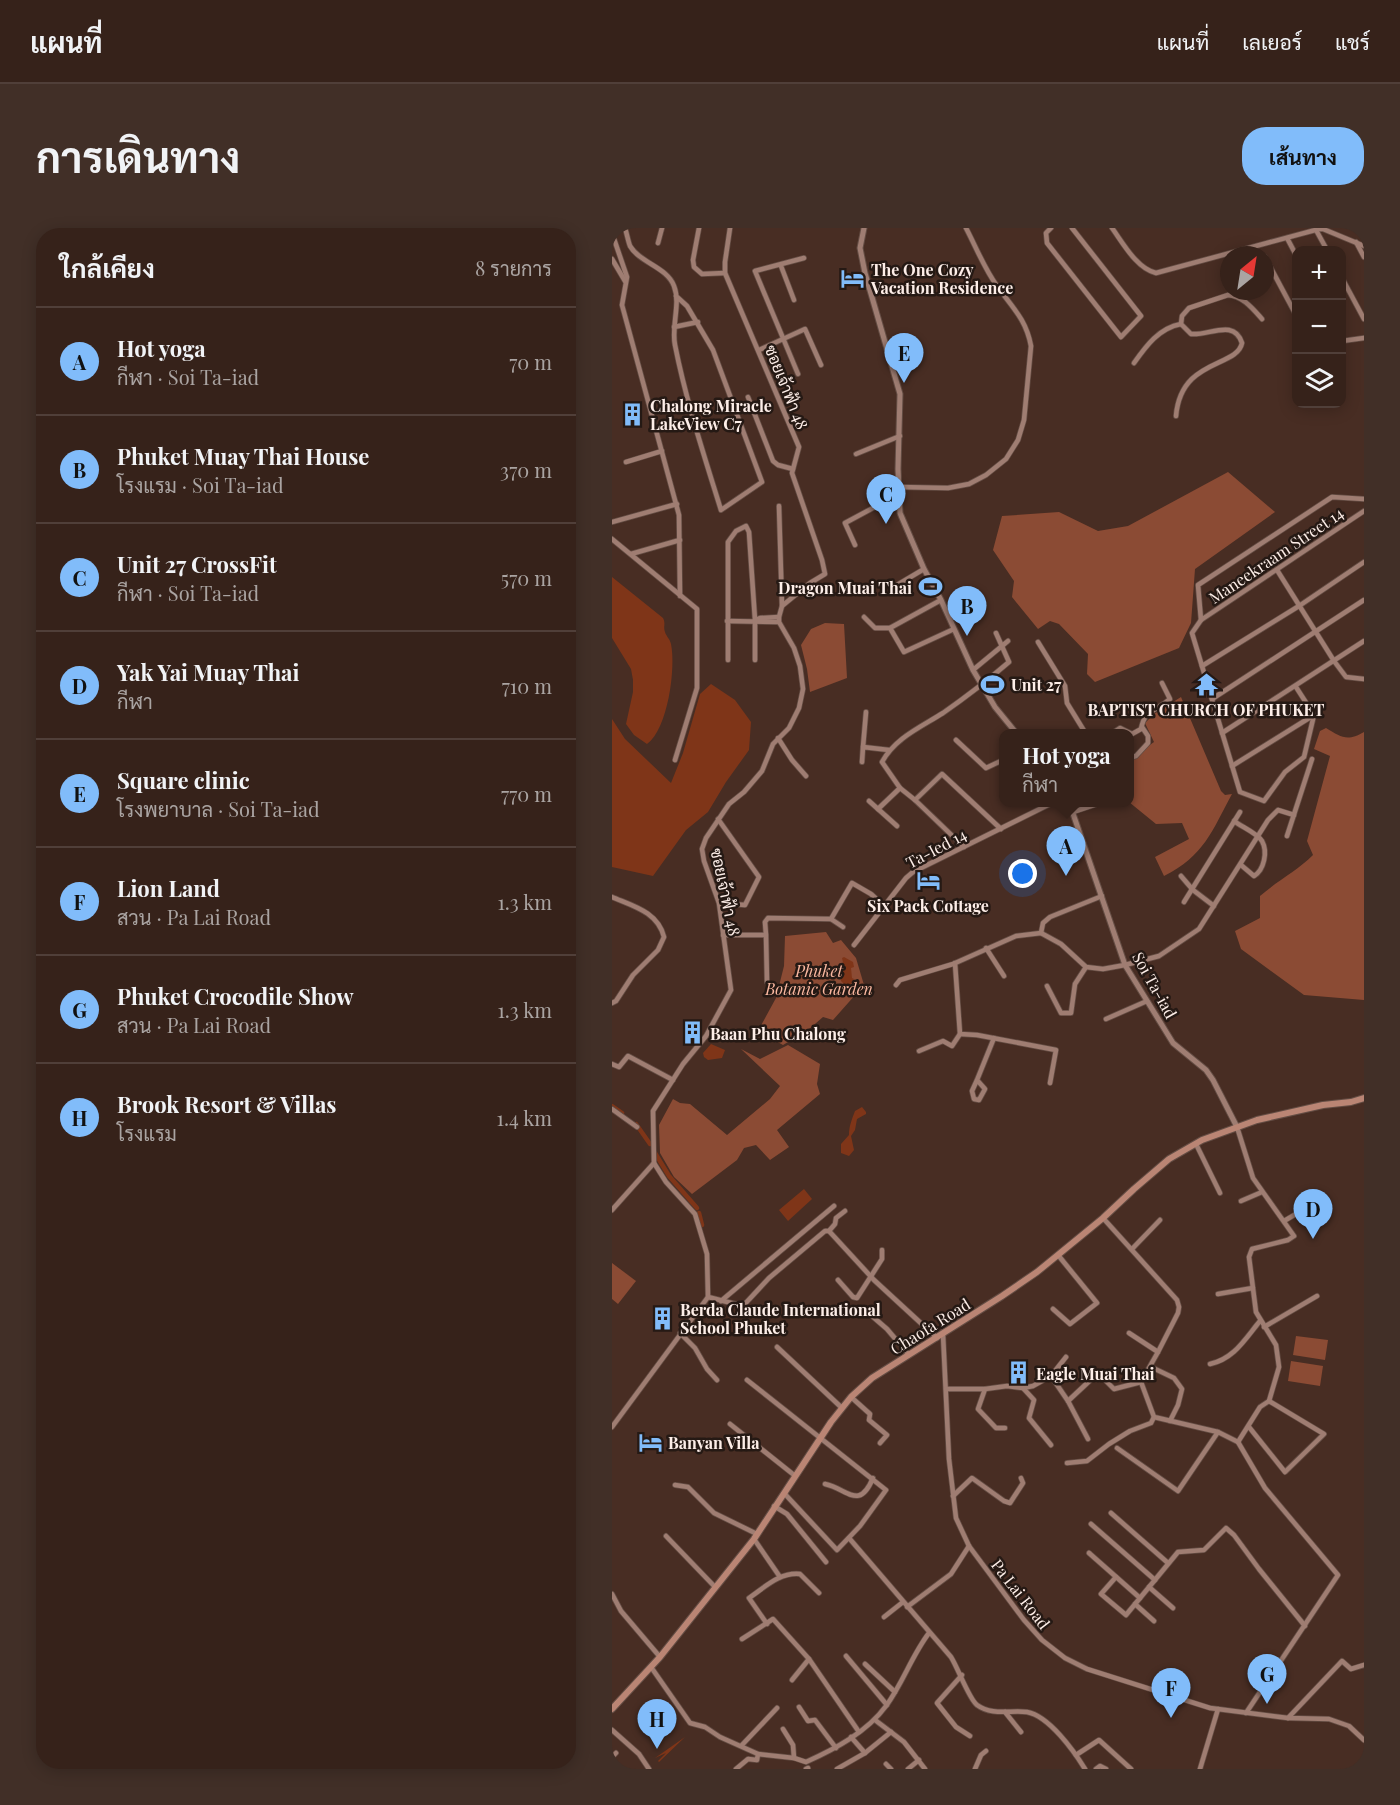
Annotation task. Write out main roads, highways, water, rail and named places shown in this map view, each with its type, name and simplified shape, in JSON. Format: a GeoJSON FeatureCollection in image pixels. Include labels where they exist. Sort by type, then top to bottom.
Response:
{"type":"FeatureCollection","features":[{"type":"Feature","properties":{"kind":"main road","name":"Chaofa Road"},"geometry":{"type":"LineString","coordinates":[[612,1709],[660,1657],[715,1587],[755,1536],[794,1475],[851,1397],[872,1378],[1002,1296],[1058,1255],[1169,1160],[1196,1144],[1257,1120],[1364,1098]]}},
{"type":"Feature","properties":{"kind":"waterway"},"geometry":{"type":"LineString","coordinates":[[612,1106],[622,1113]]}},
{"type":"Feature","properties":{"kind":"waterway"},"geometry":{"type":"LineString","coordinates":[[636,1124],[650,1144]]}},
{"type":"Feature","properties":{"kind":"waterway"},"geometry":{"type":"LineString","coordinates":[[655,1153],[669,1176],[697,1208]]}},
{"type":"Feature","properties":{"kind":"waterway"},"geometry":{"type":"LineString","coordinates":[[699,1213],[702,1225]]}},
{"type":"Feature","properties":{"kind":"place","name":"The One Cozy Vacation Residence"},"geometry":{"type":"Point","coordinates":[853,278]}},
{"type":"Feature","properties":{"kind":"place","name":"Square clinic"},"geometry":{"type":"Point","coordinates":[904,383]}},
{"type":"Feature","properties":{"kind":"place","name":"Chalong Miracle LakeView C7"},"geometry":{"type":"Point","coordinates":[632,414]}},
{"type":"Feature","properties":{"kind":"place","name":"Unit 27 CrossFit"},"geometry":{"type":"Point","coordinates":[886,524]}},
{"type":"Feature","properties":{"kind":"place","name":"Dragon Muai Thai"},"geometry":{"type":"Point","coordinates":[930,587]}},
{"type":"Feature","properties":{"kind":"place","name":"Phuket Muay Thai House"},"geometry":{"type":"Point","coordinates":[967,636]}},
{"type":"Feature","properties":{"kind":"place","name":"Unit 27"},"geometry":{"type":"Point","coordinates":[993,684]}},
{"type":"Feature","properties":{"kind":"place","name":"BAPTIST CHURCH OF PHUKET"},"geometry":{"type":"Point","coordinates":[1206,684]}},
{"type":"Feature","properties":{"kind":"place","name":"Hot yoga"},"geometry":{"type":"Point","coordinates":[1066,876]}},
{"type":"Feature","properties":{"kind":"place","name":"Six Pack Cottage"},"geometry":{"type":"Point","coordinates":[928,880]}},
{"type":"Feature","properties":{"kind":"place","name":"Baan Phu Chalong"},"geometry":{"type":"Point","coordinates":[692,1033]}},
{"type":"Feature","properties":{"kind":"place","name":"Yak Yai Muay Thai"},"geometry":{"type":"Point","coordinates":[1313,1239]}},
{"type":"Feature","properties":{"kind":"place","name":"Berda Claude International School Phuket"},"geometry":{"type":"Point","coordinates":[662,1318]}},
{"type":"Feature","properties":{"kind":"place","name":"Eagle Muai Thai"},"geometry":{"type":"Point","coordinates":[1018,1373]}},
{"type":"Feature","properties":{"kind":"place","name":"Banyan Villa"},"geometry":{"type":"Point","coordinates":[650,1442]}},
{"type":"Feature","properties":{"kind":"place","name":"Phuket Crocodile Show"},"geometry":{"type":"Point","coordinates":[1267,1704]}},
{"type":"Feature","properties":{"kind":"place","name":"Lion Land"},"geometry":{"type":"Point","coordinates":[1171,1718]}},
{"type":"Feature","properties":{"kind":"place","name":"Brook Resort & Villas"},"geometry":{"type":"Point","coordinates":[657,1749]}},
{"type":"Feature","properties":{"kind":"park label","name":"Phuket Botanic Garden"},"geometry":{"type":"Point","coordinates":[819,979]}}]}
